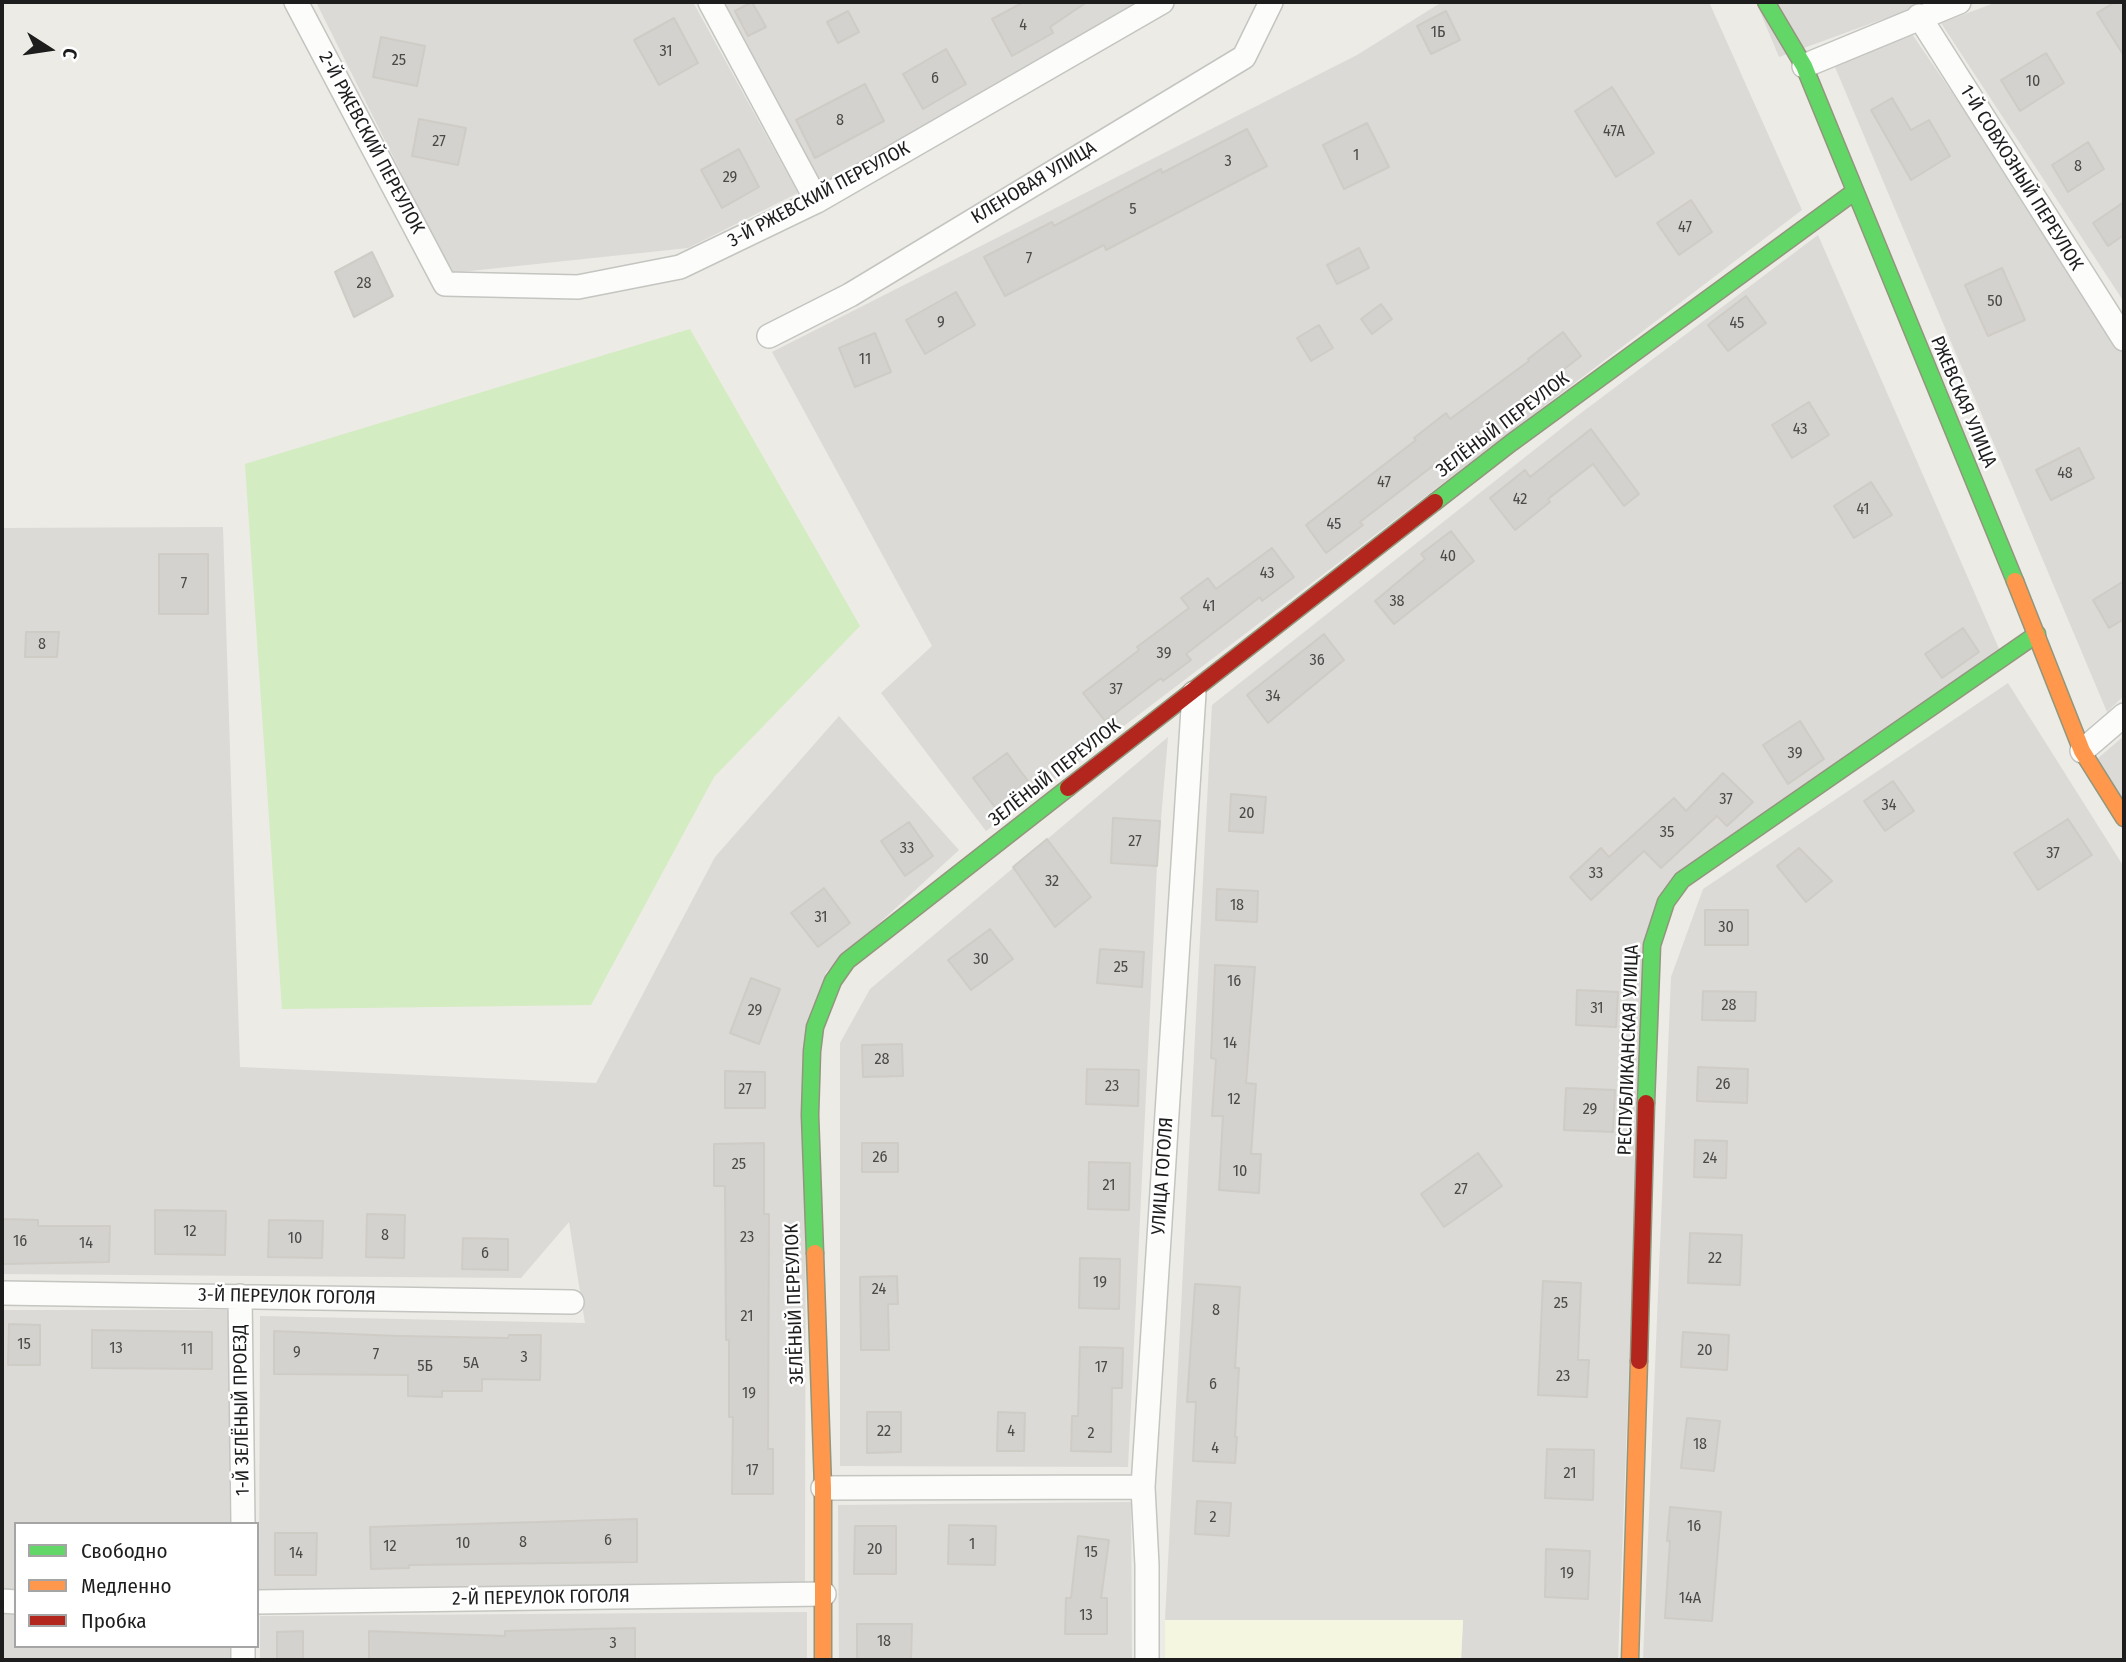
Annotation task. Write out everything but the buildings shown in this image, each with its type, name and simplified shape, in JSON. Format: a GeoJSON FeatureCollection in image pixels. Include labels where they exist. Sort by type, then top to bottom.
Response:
{"type":"FeatureCollection","features":[{"type":"Feature","properties":{"kind":"street","name":"2-Й РЖЕВСКИЙ ПЕРЕУЛОК"},"geometry":{"type":"LineString","coordinates":[[296,2],[445,284]]}},
{"type":"Feature","properties":{"kind":"street"},"geometry":{"type":"LineString","coordinates":[[710,2],[817,201]]}},
{"type":"Feature","properties":{"kind":"street","name":"3-Й РЖЕВСКИЙ ПЕРЕУЛОК"},"geometry":{"type":"LineString","coordinates":[[445,284],[578,287],[680,267],[817,201],[1162,2]]}},
{"type":"Feature","properties":{"kind":"street","name":"КЛЕНОВАЯ УЛИЦА"},"geometry":{"type":"LineString","coordinates":[[769,336],[849,295],[1244,57],[1271,2]]}},
{"type":"Feature","properties":{"kind":"street","name":"РЖЕВСКАЯ УЛИЦА"},"geometry":{"type":"LineString","coordinates":[[1766,2],[1804,66],[2037,634],[2082,751],[2124,817]]}},
{"type":"Feature","properties":{"kind":"street"},"geometry":{"type":"LineString","coordinates":[[1804,66],[1919,16],[1959,2]]}},
{"type":"Feature","properties":{"kind":"street","name":"1-Й СОВХОЗНЫЙ ПЕРЕУЛОК"},"geometry":{"type":"LineString","coordinates":[[1919,16],[2124,339]]}},
{"type":"Feature","properties":{"kind":"street","name":"ЗЕЛЁНЫЙ ПЕРЕУЛОК"},"geometry":{"type":"LineString","coordinates":[[823,1660],[823,1488],[810,1115],[815,1027],[822,1003],[833,981],[848,961],[1511,443],[1854,192]]}},
{"type":"Feature","properties":{"kind":"street","name":"РЕСПУБЛИКАНСКАЯ УЛИЦА"},"geometry":{"type":"LineString","coordinates":[[1630,1660],[1650,981],[1652,945],[1658,922],[1666,902],[1682,880],[2037,634]]}},
{"type":"Feature","properties":{"kind":"street","name":"УЛИЦА ГОГОЛЯ"},"geometry":{"type":"LineString","coordinates":[[1146,1660],[1147,1565],[1143,1487],[1194,693]]}},
{"type":"Feature","properties":{"kind":"street"},"geometry":{"type":"LineString","coordinates":[[2082,751],[2124,715]]}},
{"type":"Feature","properties":{"kind":"street","name":"3-Й ПЕРЕУЛОК ГОГОЛЯ"},"geometry":{"type":"LineString","coordinates":[[2,1293],[572,1302]]}},
{"type":"Feature","properties":{"kind":"street","name":"1-Й ЗЕЛЁНЫЙ ПРОЕЗД"},"geometry":{"type":"LineString","coordinates":[[240,1296],[243,1522]]}},
{"type":"Feature","properties":{"kind":"street"},"geometry":{"type":"LineString","coordinates":[[823,1488],[1143,1487]]}},
{"type":"Feature","properties":{"kind":"street","name":"2-Й ПЕРЕУЛОК ГОГОЛЯ"},"geometry":{"type":"LineString","coordinates":[[259,1602],[824,1594]]}},
{"type":"Feature","properties":{"kind":"shaded area"},"geometry":{"type":"Polygon","coordinates":[[[316,2],[693,2],[798,193],[688,248],[451,273],[316,2]]]}},
{"type":"Feature","properties":{"kind":"shaded area"},"geometry":{"type":"Polygon","coordinates":[[[723,2],[1146,2],[819,185],[723,2]]]}},
{"type":"Feature","properties":{"kind":"shaded area"},"geometry":{"type":"Polygon","coordinates":[[[1442,2],[1709,2],[1802,210],[986,831],[881,693],[932,646],[772,352],[1357,55],[1442,2]]]}},
{"type":"Feature","properties":{"kind":"shaded area"},"geometry":{"type":"Polygon","coordinates":[[[1756,2],[1930,2],[1779,57],[1756,2]]]}},
{"type":"Feature","properties":{"kind":"shaded area"},"geometry":{"type":"Polygon","coordinates":[[[1997,2],[2124,2],[2124,302],[1941,23],[1997,2]]]}},
{"type":"Feature","properties":{"kind":"shaded area"},"geometry":{"type":"Polygon","coordinates":[[[1912,34],[2124,344],[2124,696],[2107,712],[1835,67],[1912,34]]]}},
{"type":"Feature","properties":{"kind":"shaded area"},"geometry":{"type":"Polygon","coordinates":[[[1818,235],[2000,651],[1682,878],[1644,976],[1618,1660],[1461,1660],[1463,1621],[1165,1620],[1212,705],[1577,416],[1818,235]]]}},
{"type":"Feature","properties":{"kind":"shaded area"},"geometry":{"type":"Polygon","coordinates":[[[223,527],[240,1067],[596,1083],[715,857],[839,716],[959,850],[826,972],[806,1046],[805,1582],[259,1590],[260,1316],[585,1323],[569,1222],[521,1278],[2,1274],[2,528],[223,527]]]}},
{"type":"Feature","properties":{"kind":"shaded area"},"geometry":{"type":"Polygon","coordinates":[[[2008,683],[2124,867],[2124,1660],[1643,1660],[1671,977],[1703,889],[2008,683]]]}},
{"type":"Feature","properties":{"kind":"shaded area"},"geometry":{"type":"Polygon","coordinates":[[[2124,736],[2124,814],[2091,764],[2124,736]]]}},
{"type":"Feature","properties":{"kind":"shaded area"},"geometry":{"type":"Polygon","coordinates":[[[1168,737],[1157,866],[1128,1467],[840,1466],[840,1043],[870,989],[1168,737]]]}},
{"type":"Feature","properties":{"kind":"shaded area"},"geometry":{"type":"Polygon","coordinates":[[[2,1310],[228,1310],[230,1522],[14,1522],[14,1589],[2,1589],[2,1310]]]}},
{"type":"Feature","properties":{"kind":"shaded area"},"geometry":{"type":"Polygon","coordinates":[[[1131,1502],[1132,1660],[839,1660],[838,1505],[1131,1502]]]}},
{"type":"Feature","properties":{"kind":"shaded area"},"geometry":{"type":"Polygon","coordinates":[[[807,1612],[807,1660],[260,1660],[260,1616],[807,1612]]]}},
{"type":"Feature","properties":{"kind":"shaded area"},"geometry":{"type":"Polygon","coordinates":[[[2,1613],[14,1613],[14,1648],[230,1648],[230,1660],[2,1660],[2,1613]]]}},
{"type":"Feature","properties":{"kind":"shaded area"},"geometry":{"type":"Polygon","coordinates":[[[1165,1620],[1463,1620],[1461,1660],[1165,1660],[1165,1620]]]}},
{"type":"Feature","properties":{"kind":"green space"},"geometry":{"type":"Polygon","coordinates":[[[690,329],[860,626],[714,777],[591,1005],[282,1009],[245,464],[690,329]]]}},
{"type":"Feature","properties":{"kind":"traffic: fast"},"geometry":{"type":"LineString","coordinates":[[1766,2],[1804,66],[2015,581]]}},
{"type":"Feature","properties":{"kind":"traffic: fast"},"geometry":{"type":"LineString","coordinates":[[1435,502],[1511,443],[1854,192]]}},
{"type":"Feature","properties":{"kind":"traffic: fast"},"geometry":{"type":"LineString","coordinates":[[1646,1103],[1652,945],[1666,902],[1682,880],[2037,634]]}},
{"type":"Feature","properties":{"kind":"traffic: fast"},"geometry":{"type":"LineString","coordinates":[[815,1253],[810,1115],[812,1051],[815,1027],[833,981],[847,961],[1068,788]]}},
{"type":"Feature","properties":{"kind":"traffic: slow"},"geometry":{"type":"LineString","coordinates":[[2015,581],[2082,751],[2124,818]]}},
{"type":"Feature","properties":{"kind":"traffic: slow"},"geometry":{"type":"LineString","coordinates":[[815,1253],[823,1488],[823,1660]]}},
{"type":"Feature","properties":{"kind":"traffic: slow"},"geometry":{"type":"LineString","coordinates":[[1630,1660],[1639,1361]]}},
{"type":"Feature","properties":{"kind":"traffic: jam"},"geometry":{"type":"LineString","coordinates":[[1068,788],[1435,502]]}},
{"type":"Feature","properties":{"kind":"traffic: jam"},"geometry":{"type":"LineString","coordinates":[[1639,1361],[1646,1103]]}}]}
